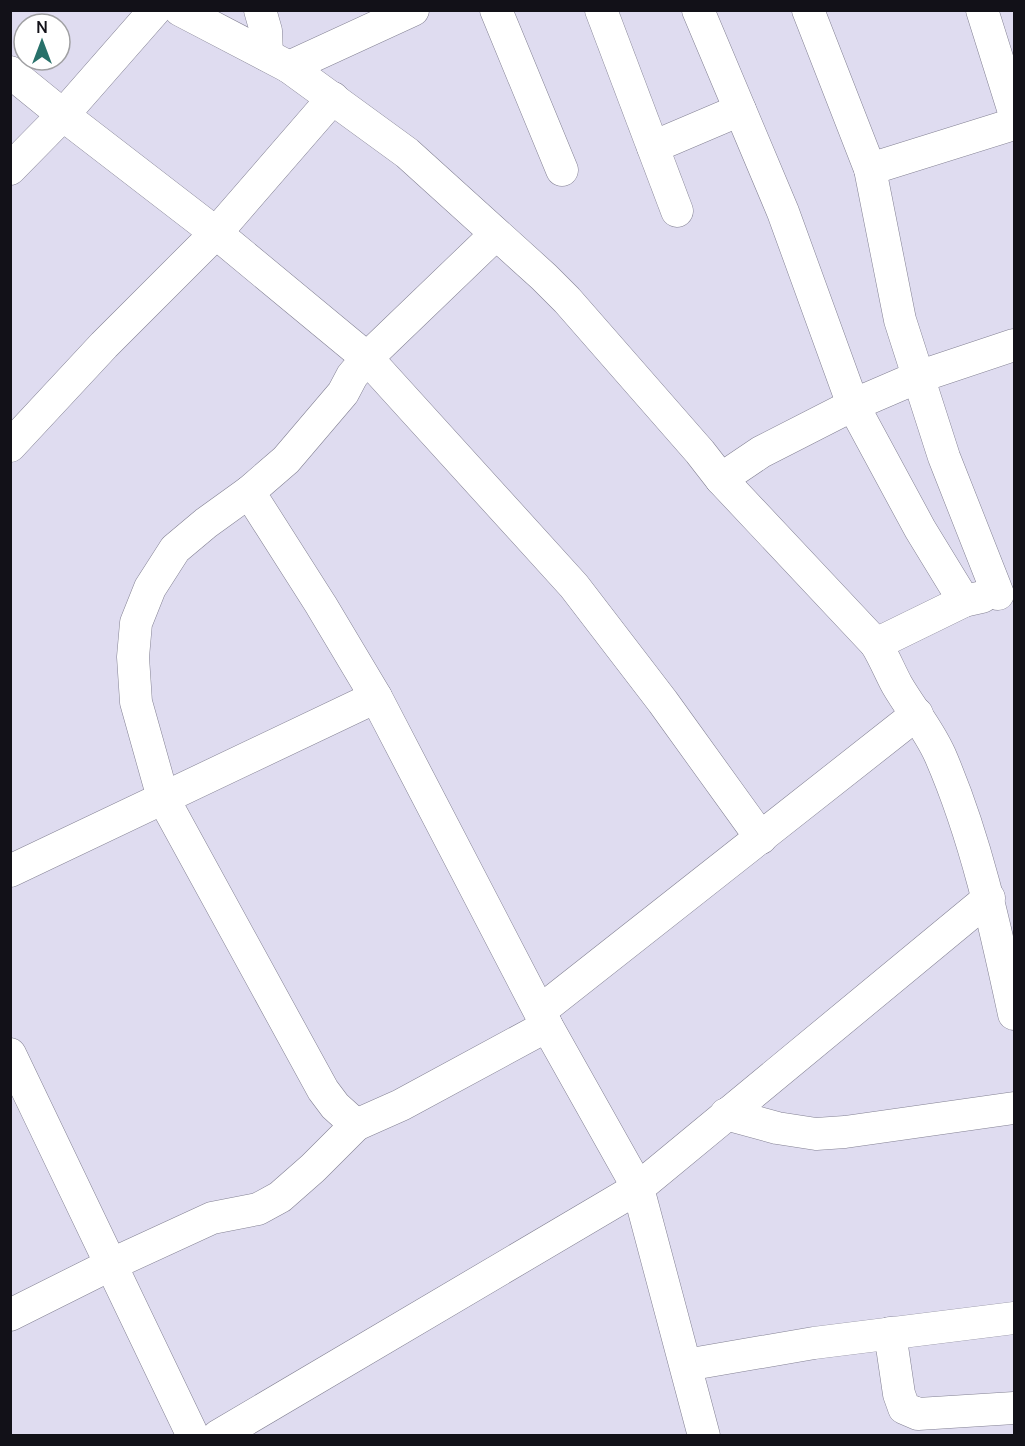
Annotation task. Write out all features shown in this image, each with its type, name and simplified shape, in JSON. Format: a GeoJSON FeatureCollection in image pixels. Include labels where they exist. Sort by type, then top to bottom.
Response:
{"type":"FeatureCollection","features":[{"type":"Feature","properties":{"kind":"street"},"geometry":{"type":"LineString","coordinates":[[10,169],[63,115],[155,10]]}},
{"type":"Feature","properties":{"kind":"street"},"geometry":{"type":"LineString","coordinates":[[180,10],[278,61],[333,98],[407,153],[496,234],[567,300],[721,479],[876,644],[897,684],[929,733],[969,833],[989,898],[1014,1014]]}},
{"type":"Feature","properties":{"kind":"street"},"geometry":{"type":"LineString","coordinates":[[260,10],[278,61]]}},
{"type":"Feature","properties":{"kind":"street"},"geometry":{"type":"LineString","coordinates":[[496,10],[562,170]]}},
{"type":"Feature","properties":{"kind":"street"},"geometry":{"type":"LineString","coordinates":[[601,10],[676,211]]}},
{"type":"Feature","properties":{"kind":"street"},"geometry":{"type":"LineString","coordinates":[[698,10],[783,212],[853,405],[921,529],[964,601]]}},
{"type":"Feature","properties":{"kind":"street"},"geometry":{"type":"LineString","coordinates":[[808,10],[870,169],[900,320],[944,456],[1006,593],[964,601],[876,644]]}},
{"type":"Feature","properties":{"kind":"street"},"geometry":{"type":"LineString","coordinates":[[982,10],[1014,112]]}},
{"type":"Feature","properties":{"kind":"street"},"geometry":{"type":"LineString","coordinates":[[278,61],[404,12]]}},
{"type":"Feature","properties":{"kind":"street"},"geometry":{"type":"LineString","coordinates":[[10,72],[216,233],[367,358],[574,586],[663,702],[761,838]]}},
{"type":"Feature","properties":{"kind":"street"},"geometry":{"type":"LineString","coordinates":[[10,446],[104,345],[216,233],[333,98]]}},
{"type":"Feature","properties":{"kind":"street"},"geometry":{"type":"LineString","coordinates":[[653,147],[740,110]]}},
{"type":"Feature","properties":{"kind":"street"},"geometry":{"type":"LineString","coordinates":[[870,169],[1014,124]]}},
{"type":"Feature","properties":{"kind":"street"},"geometry":{"type":"LineString","coordinates":[[356,1125],[335,1106],[323,1090],[163,798],[136,702],[133,657],[136,623],[150,588],[175,549],[249,492],[286,460],[343,393],[352,376],[367,358],[496,234]]}},
{"type":"Feature","properties":{"kind":"street"},"geometry":{"type":"LineString","coordinates":[[721,479],[761,452],[853,405],[918,377],[1014,345]]}},
{"type":"Feature","properties":{"kind":"street"},"geometry":{"type":"LineString","coordinates":[[249,492],[321,604],[376,697],[543,1018],[638,1188],[704,1436]]}},
{"type":"Feature","properties":{"kind":"street"},"geometry":{"type":"LineString","coordinates":[[10,871],[376,697]]}},
{"type":"Feature","properties":{"kind":"street"},"geometry":{"type":"LineString","coordinates":[[10,1315],[112,1264],[212,1218],[258,1209],[280,1197],[356,1125],[401,1106],[543,1018],[761,838],[916,714]]}},
{"type":"Feature","properties":{"kind":"street"},"geometry":{"type":"LineString","coordinates":[[218,1436],[638,1188],[989,898]]}},
{"type":"Feature","properties":{"kind":"street"},"geometry":{"type":"LineString","coordinates":[[10,1054],[193,1436]]}},
{"type":"Feature","properties":{"kind":"street"},"geometry":{"type":"LineString","coordinates":[[726,1114],[777,1128],[816,1134],[1014,1108]]}},
{"type":"Feature","properties":{"kind":"street"},"geometry":{"type":"LineString","coordinates":[[686,1365],[814,1343],[1014,1318]]}},
{"type":"Feature","properties":{"kind":"street"},"geometry":{"type":"LineString","coordinates":[[891,1333],[899,1394],[904,1408],[918,1414],[1014,1408]]}}]}
